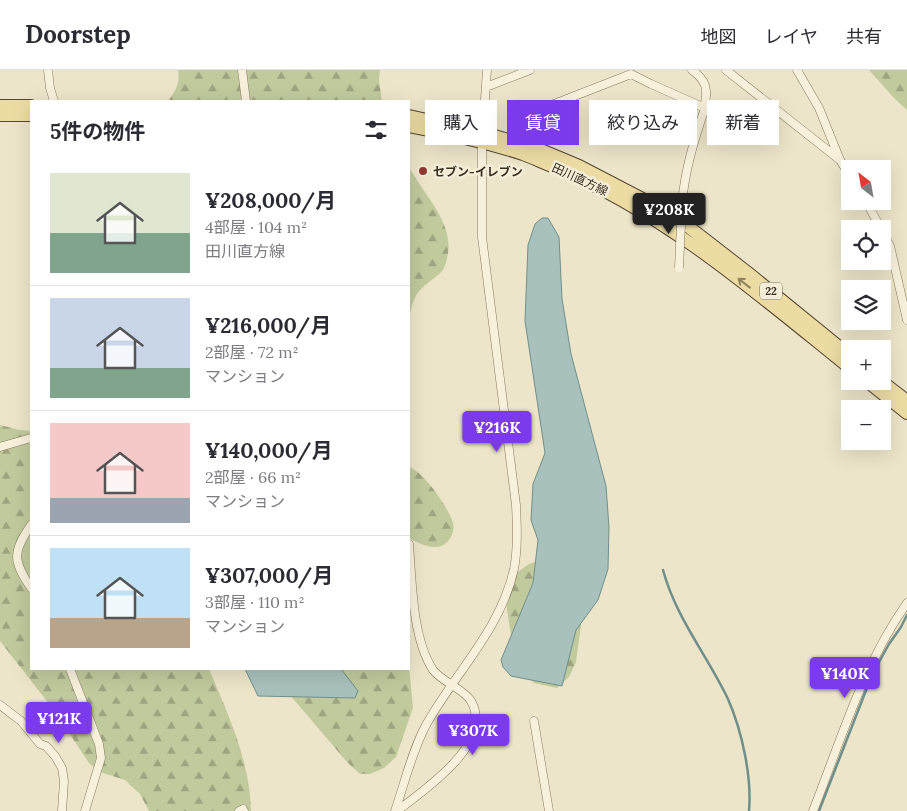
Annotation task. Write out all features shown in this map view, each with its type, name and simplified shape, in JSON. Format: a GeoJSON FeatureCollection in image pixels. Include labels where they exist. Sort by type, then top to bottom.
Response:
{"type":"FeatureCollection","features":[{"type":"Feature","properties":{"kind":"main road"},"geometry":{"type":"LineString","coordinates":[[0,106],[30,106]]}},
{"type":"Feature","properties":{"kind":"main road"},"geometry":{"type":"LineString","coordinates":[[0,116],[30,115]]}},
{"type":"Feature","properties":{"kind":"main road","name":"田川直方線"},"geometry":{"type":"LineString","coordinates":[[410,116],[425,121]]}},
{"type":"Feature","properties":{"kind":"main road","name":"田川直方線"},"geometry":{"type":"LineString","coordinates":[[410,126],[425,129]]}},
{"type":"Feature","properties":{"kind":"main road","name":"田川直方線"},"geometry":{"type":"LineString","coordinates":[[497,141],[536,148],[579,166],[654,205],[690,228],[841,349]]}},
{"type":"Feature","properties":{"kind":"main road","name":"田川直方線"},"geometry":{"type":"LineString","coordinates":[[497,144],[582,179],[631,204],[691,242],[841,361]]}},
{"type":"Feature","properties":{"kind":"main road"},"geometry":{"type":"LineString","coordinates":[[891,389],[907,401]]}},
{"type":"Feature","properties":{"kind":"main road"},"geometry":{"type":"LineString","coordinates":[[878,390],[907,413]]}},
{"type":"Feature","properties":{"kind":"street"},"geometry":{"type":"LineString","coordinates":[[48,70],[54,100]]}},
{"type":"Feature","properties":{"kind":"street"},"geometry":{"type":"LineString","coordinates":[[242,70],[246,100]]}},
{"type":"Feature","properties":{"kind":"street"},"geometry":{"type":"LineString","coordinates":[[485,100],[487,70]]}},
{"type":"Feature","properties":{"kind":"street"},"geometry":{"type":"LineString","coordinates":[[486,86],[530,70]]}},
{"type":"Feature","properties":{"kind":"street"},"geometry":{"type":"LineString","coordinates":[[680,268],[684,182],[692,146],[705,108],[707,90],[703,80],[692,70]]}},
{"type":"Feature","properties":{"kind":"street"},"geometry":{"type":"LineString","coordinates":[[726,70],[840,160]]}},
{"type":"Feature","properties":{"kind":"street"},"geometry":{"type":"LineString","coordinates":[[797,70],[819,108],[840,160]]}},
{"type":"Feature","properties":{"kind":"street"},"geometry":{"type":"LineString","coordinates":[[536,148],[536,131],[531,113],[631,74],[705,108]]}},
{"type":"Feature","properties":{"kind":"street"},"geometry":{"type":"LineString","coordinates":[[396,811],[417,743],[429,720],[486,635],[505,598],[514,569],[517,526],[482,237],[483,145]]}},
{"type":"Feature","properties":{"kind":"street"},"geometry":{"type":"LineString","coordinates":[[891,250],[907,320]]}},
{"type":"Feature","properties":{"kind":"street"},"geometry":{"type":"LineString","coordinates":[[0,447],[30,438]]}},
{"type":"Feature","properties":{"kind":"street"},"geometry":{"type":"LineString","coordinates":[[30,527],[20,542],[16,558],[22,574],[30,586]]}},
{"type":"Feature","properties":{"kind":"street"},"geometry":{"type":"LineString","coordinates":[[396,811],[437,781],[459,757],[476,726],[476,716],[471,700],[434,670],[424,649],[415,617],[410,568]]}},
{"type":"Feature","properties":{"kind":"street"},"geometry":{"type":"LineString","coordinates":[[812,811],[867,672],[881,644],[907,602]]}},
{"type":"Feature","properties":{"kind":"street"},"geometry":{"type":"LineString","coordinates":[[70,670],[100,744],[101,758],[85,811]]}},
{"type":"Feature","properties":{"kind":"street"},"geometry":{"type":"LineString","coordinates":[[0,705],[21,721],[40,744],[46,746],[55,756],[62,768],[64,781],[62,811]]}},
{"type":"Feature","properties":{"kind":"street"},"geometry":{"type":"LineString","coordinates":[[534,721],[548,811]]}},
{"type":"Feature","properties":{"kind":"street"},"geometry":{"type":"LineString","coordinates":[[239,811],[243,809],[244,811]]}},
{"type":"Feature","properties":{"kind":"green space"},"geometry":{"type":"Polygon","coordinates":[[[178,70],[380,70],[379,80],[382,100],[169,100],[177,87],[178,70]]]}},
{"type":"Feature","properties":{"kind":"green space"},"geometry":{"type":"Polygon","coordinates":[[[869,70],[907,70],[907,110],[894,98],[869,70]]]}},
{"type":"Feature","properties":{"kind":"green space"},"geometry":{"type":"Polygon","coordinates":[[[410,169],[442,219],[448,241],[448,253],[444,267],[440,273],[419,291],[413,303],[410,316],[410,169]]]}},
{"type":"Feature","properties":{"kind":"green space"},"geometry":{"type":"Polygon","coordinates":[[[0,425],[30,431],[30,670],[209,670],[237,738],[247,774],[251,811],[149,811],[140,794],[125,780],[100,772],[89,763],[53,709],[0,641],[0,425]]]}},
{"type":"Feature","properties":{"kind":"green space"},"geometry":{"type":"Polygon","coordinates":[[[410,468],[421,475],[434,490],[452,520],[452,535],[443,545],[432,547],[410,538],[410,468]]]}},
{"type":"Feature","properties":{"kind":"green space"},"geometry":{"type":"Polygon","coordinates":[[[550,557],[579,592],[581,625],[576,662],[569,677],[557,688],[534,683],[529,678],[512,641],[506,603],[512,580],[519,571],[529,564],[550,557]]]}},
{"type":"Feature","properties":{"kind":"green space"},"geometry":{"type":"Polygon","coordinates":[[[272,670],[409,670],[413,708],[396,757],[384,768],[370,774],[360,774],[347,762],[278,681],[272,670]]]}},
{"type":"Feature","properties":{"kind":"water"},"geometry":{"type":"Polygon","coordinates":[[[542,218],[548,218],[559,237],[562,299],[571,354],[606,486],[609,527],[608,569],[598,600],[576,630],[562,686],[511,676],[503,667],[501,660],[533,583],[538,540],[531,520],[533,484],[545,453],[525,321],[528,245],[535,224],[542,218]]]}},
{"type":"Feature","properties":{"kind":"water"},"geometry":{"type":"Polygon","coordinates":[[[245,670],[342,670],[358,691],[355,698],[258,696],[245,670]]]}},
{"type":"Feature","properties":{"kind":"waterway"},"geometry":{"type":"LineString","coordinates":[[663,570],[676,604],[692,636],[720,683],[738,725],[745,754],[749,784],[749,811]]}},
{"type":"Feature","properties":{"kind":"waterway"},"geometry":{"type":"LineString","coordinates":[[819,811],[872,675],[907,615]]}},
{"type":"Feature","properties":{"kind":"place","name":"セブン-イレブン"},"geometry":{"type":"Point","coordinates":[423,171]}}]}
